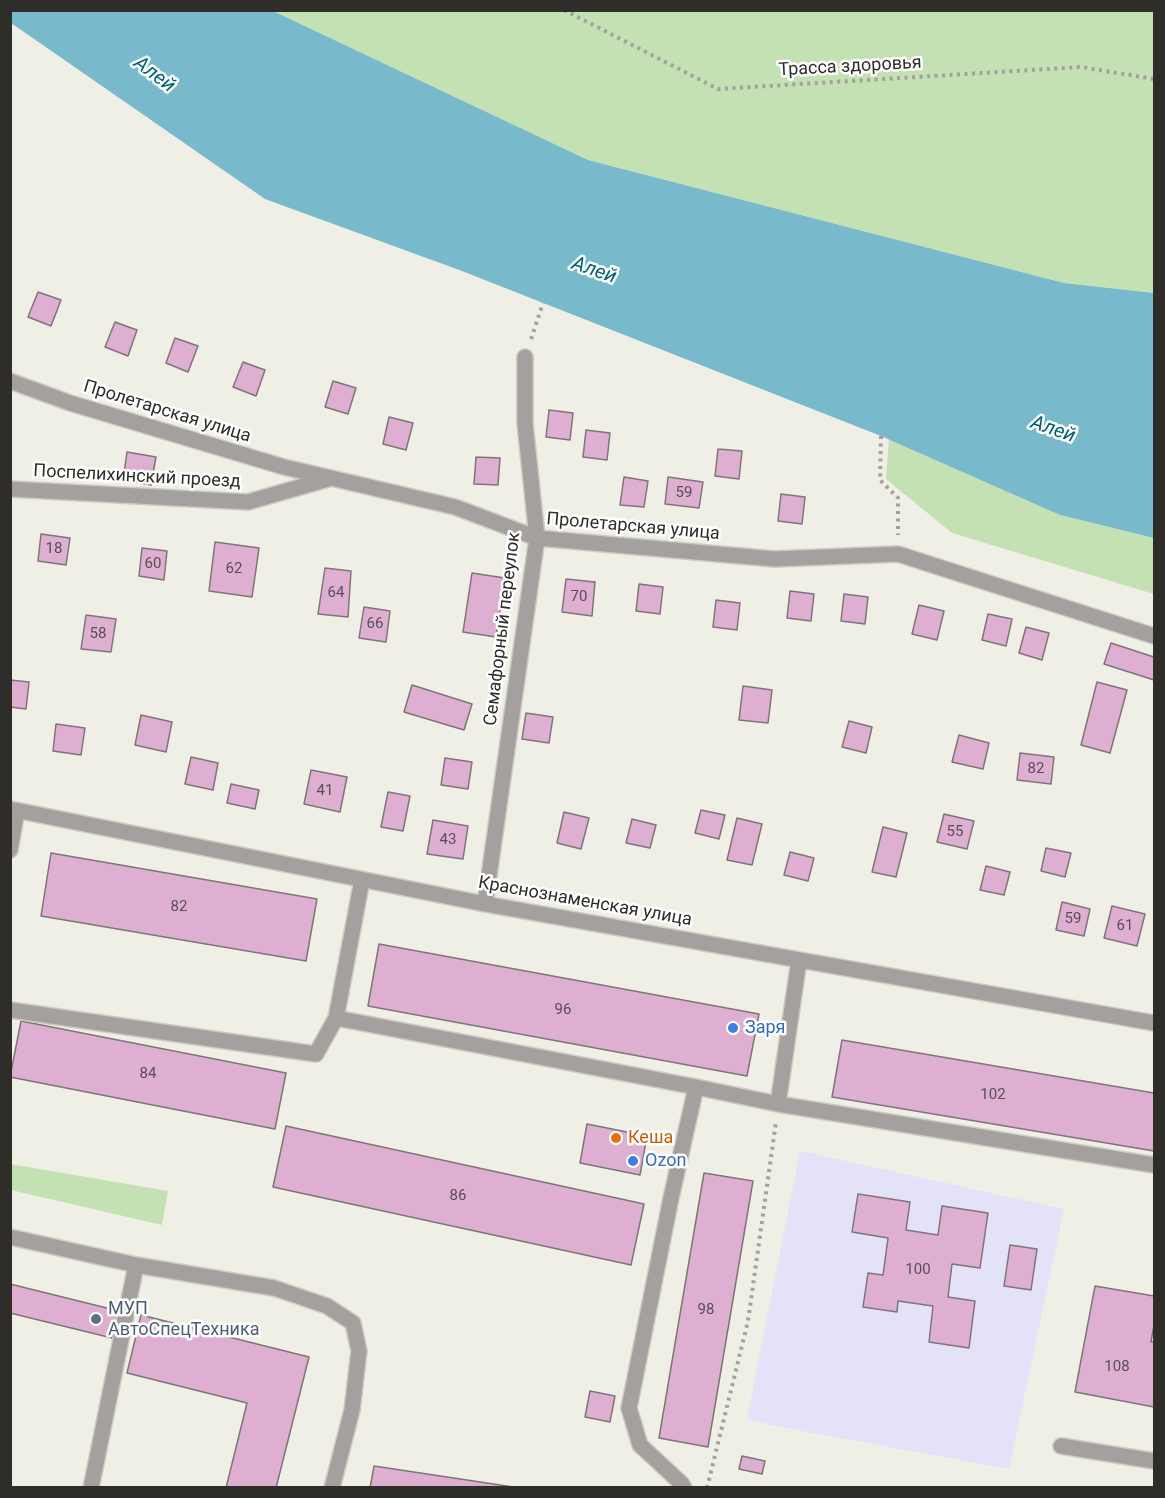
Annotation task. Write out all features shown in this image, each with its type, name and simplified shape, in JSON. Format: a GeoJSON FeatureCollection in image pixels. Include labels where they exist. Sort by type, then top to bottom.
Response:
{"type":"FeatureCollection","features":[{"type":"Feature","properties":{"kind":"street","name":"Семафорный переулок"},"geometry":{"type":"LineString","coordinates":[[485,904],[537,538],[525,423],[525,357]]}},
{"type":"Feature","properties":{"kind":"street","name":"Пролетарская улица"},"geometry":{"type":"LineString","coordinates":[[10,381],[70,403],[273,464],[455,507],[537,538],[775,559],[898,554],[1155,636]]}},
{"type":"Feature","properties":{"kind":"street","name":"Поспелихинский проезд"},"geometry":{"type":"LineString","coordinates":[[10,489],[248,502],[329,478]]}},
{"type":"Feature","properties":{"kind":"street","name":"Краснознаменская улица"},"geometry":{"type":"LineString","coordinates":[[14,810],[485,904],[1155,1023]]}},
{"type":"Feature","properties":{"kind":"street"},"geometry":{"type":"LineString","coordinates":[[10,850],[14,810]]}},
{"type":"Feature","properties":{"kind":"street"},"geometry":{"type":"LineString","coordinates":[[10,1010],[316,1054],[336,1018],[362,880]]}},
{"type":"Feature","properties":{"kind":"street"},"geometry":{"type":"LineString","coordinates":[[778,1104],[799,960]]}},
{"type":"Feature","properties":{"kind":"street"},"geometry":{"type":"LineString","coordinates":[[336,1018],[778,1104],[1155,1165]]}},
{"type":"Feature","properties":{"kind":"street"},"geometry":{"type":"LineString","coordinates":[[684,1488],[640,1445],[629,1408],[696,1087]]}},
{"type":"Feature","properties":{"kind":"street"},"geometry":{"type":"LineString","coordinates":[[10,1237],[136,1265],[274,1288],[327,1306],[353,1323],[359,1351],[352,1410],[332,1488]]}},
{"type":"Feature","properties":{"kind":"street"},"geometry":{"type":"LineString","coordinates":[[91,1488],[136,1265]]}},
{"type":"Feature","properties":{"kind":"street"},"geometry":{"type":"LineString","coordinates":[[1061,1446],[1155,1461]]}},
{"type":"Feature","properties":{"kind":"path","name":"Трасса здоровья"},"geometry":{"type":"LineString","coordinates":[[564,10],[718,88],[1081,67],[1155,79]]}},
{"type":"Feature","properties":{"kind":"path"},"geometry":{"type":"LineString","coordinates":[[525,357],[543,303]]}},
{"type":"Feature","properties":{"kind":"path"},"geometry":{"type":"LineString","coordinates":[[880,436],[880,480],[898,498],[898,554]]}},
{"type":"Feature","properties":{"kind":"path"},"geometry":{"type":"LineString","coordinates":[[707,1488],[748,1321],[778,1104]]}},
{"type":"Feature","properties":{"kind":"shaded area"},"geometry":{"type":"Polygon","coordinates":[[[800,1151],[1064,1209],[1009,1469],[747,1419],[800,1151]]]}},
{"type":"Feature","properties":{"kind":"green space"},"geometry":{"type":"Polygon","coordinates":[[[273,11],[1154,11],[1154,293],[1064,283],[588,160],[273,11]]]}},
{"type":"Feature","properties":{"kind":"green space"},"geometry":{"type":"Polygon","coordinates":[[[889,439],[1060,515],[1154,538],[1154,594],[952,533],[886,479],[889,439]]]}},
{"type":"Feature","properties":{"kind":"green space"},"geometry":{"type":"Polygon","coordinates":[[[10,1164],[168,1191],[162,1225],[11,1190],[10,1164]]]}},
{"type":"Feature","properties":{"kind":"water","name":"Алей"},"geometry":{"type":"Polygon","coordinates":[[[11,10],[273,11],[588,160],[1064,283],[1154,293],[1154,538],[1060,515],[881,436],[462,271],[265,199],[11,23],[11,10]]]}},
{"type":"Feature","properties":{"kind":"building"},"geometry":{"type":"Polygon","coordinates":[[[38,292],[61,300],[51,326],[28,317],[38,292]]]}},
{"type":"Feature","properties":{"kind":"building"},"geometry":{"type":"Polygon","coordinates":[[[115,322],[137,330],[128,356],[105,347],[115,322]]]}},
{"type":"Feature","properties":{"kind":"building"},"geometry":{"type":"Polygon","coordinates":[[[175,338],[198,346],[188,372],[166,363],[175,338]]]}},
{"type":"Feature","properties":{"kind":"building"},"geometry":{"type":"Polygon","coordinates":[[[243,362],[265,370],[256,396],[233,387],[243,362]]]}},
{"type":"Feature","properties":{"kind":"building"},"geometry":{"type":"Polygon","coordinates":[[[333,381],[356,388],[348,414],[325,407],[333,381]]]}},
{"type":"Feature","properties":{"kind":"building"},"geometry":{"type":"Polygon","coordinates":[[[549,410],[573,413],[570,440],[546,437],[549,410]]]}},
{"type":"Feature","properties":{"kind":"building"},"geometry":{"type":"Polygon","coordinates":[[[389,417],[413,423],[406,450],[383,444],[389,417]]]}},
{"type":"Feature","properties":{"kind":"building"},"geometry":{"type":"Polygon","coordinates":[[[586,430],[610,433],[607,460],[583,457],[586,430]]]}},
{"type":"Feature","properties":{"kind":"building"},"geometry":{"type":"Polygon","coordinates":[[[718,449],[742,451],[739,479],[715,476],[718,449]]]}},
{"type":"Feature","properties":{"kind":"building"},"geometry":{"type":"Polygon","coordinates":[[[127,452],[156,457],[151,485],[123,480],[127,452]]]}},
{"type":"Feature","properties":{"kind":"building"},"geometry":{"type":"Polygon","coordinates":[[[476,457],[500,458],[498,485],[474,484],[476,457]]]}},
{"type":"Feature","properties":{"kind":"building"},"geometry":{"type":"Polygon","coordinates":[[[624,477],[648,481],[644,507],[620,505],[624,477]]]}},
{"type":"Feature","properties":{"kind":"building"},"geometry":{"type":"Polygon","coordinates":[[[668,477],[703,482],[699,508],[665,504],[668,477]]]}},
{"type":"Feature","properties":{"kind":"building"},"geometry":{"type":"Polygon","coordinates":[[[781,494],[805,497],[802,524],[778,521],[781,494]]]}},
{"type":"Feature","properties":{"kind":"building"},"geometry":{"type":"Polygon","coordinates":[[[41,534],[70,538],[66,565],[38,561],[41,534]]]}},
{"type":"Feature","properties":{"kind":"building"},"geometry":{"type":"Polygon","coordinates":[[[215,542],[259,548],[252,597],[209,591],[215,542]]]}},
{"type":"Feature","properties":{"kind":"building"},"geometry":{"type":"Polygon","coordinates":[[[142,548],[167,551],[164,580],[139,576],[142,548]]]}},
{"type":"Feature","properties":{"kind":"building"},"geometry":{"type":"Polygon","coordinates":[[[325,568],[351,571],[348,617],[318,614],[325,568]]]}},
{"type":"Feature","properties":{"kind":"building"},"geometry":{"type":"Polygon","coordinates":[[[472,573],[505,578],[496,637],[463,632],[472,573]]]}},
{"type":"Feature","properties":{"kind":"building"},"geometry":{"type":"Polygon","coordinates":[[[566,579],[595,582],[592,616],[562,612],[566,579]]]}},
{"type":"Feature","properties":{"kind":"building"},"geometry":{"type":"Polygon","coordinates":[[[639,584],[663,587],[660,614],[636,611],[639,584]]]}},
{"type":"Feature","properties":{"kind":"building"},"geometry":{"type":"Polygon","coordinates":[[[790,591],[814,594],[811,621],[787,618],[790,591]]]}},
{"type":"Feature","properties":{"kind":"building"},"geometry":{"type":"Polygon","coordinates":[[[844,594],[868,597],[865,624],[841,621],[844,594]]]}},
{"type":"Feature","properties":{"kind":"building"},"geometry":{"type":"Polygon","coordinates":[[[716,600],[740,603],[737,630],[713,627],[716,600]]]}},
{"type":"Feature","properties":{"kind":"building"},"geometry":{"type":"Polygon","coordinates":[[[919,605],[944,611],[937,640],[912,634],[919,605]]]}},
{"type":"Feature","properties":{"kind":"building"},"geometry":{"type":"Polygon","coordinates":[[[364,607],[390,611],[386,642],[359,638],[364,607]]]}},
{"type":"Feature","properties":{"kind":"building"},"geometry":{"type":"Polygon","coordinates":[[[988,614],[1012,619],[1006,646],[982,640],[988,614]]]}},
{"type":"Feature","properties":{"kind":"building"},"geometry":{"type":"Polygon","coordinates":[[[86,615],[116,619],[111,652],[81,649],[86,615]]]}},
{"type":"Feature","properties":{"kind":"building"},"geometry":{"type":"Polygon","coordinates":[[[1026,627],[1049,633],[1042,660],[1019,653],[1026,627]]]}},
{"type":"Feature","properties":{"kind":"building"},"geometry":{"type":"Polygon","coordinates":[[[1111,643],[1154,657],[1154,680],[1104,664],[1111,643]]]}},
{"type":"Feature","properties":{"kind":"building"},"geometry":{"type":"Polygon","coordinates":[[[10,680],[29,682],[26,709],[10,707],[10,680]]]}},
{"type":"Feature","properties":{"kind":"building"},"geometry":{"type":"Polygon","coordinates":[[[1097,682],[1127,690],[1110,753],[1081,745],[1097,682]]]}},
{"type":"Feature","properties":{"kind":"building"},"geometry":{"type":"Polygon","coordinates":[[[412,685],[472,704],[464,730],[404,712],[412,685]]]}},
{"type":"Feature","properties":{"kind":"building"},"geometry":{"type":"Polygon","coordinates":[[[743,686],[772,690],[768,723],[739,720],[743,686]]]}},
{"type":"Feature","properties":{"kind":"building"},"geometry":{"type":"Polygon","coordinates":[[[526,713],[553,717],[549,743],[522,739],[526,713]]]}},
{"type":"Feature","properties":{"kind":"building"},"geometry":{"type":"Polygon","coordinates":[[[141,715],[172,722],[166,752],[135,745],[141,715]]]}},
{"type":"Feature","properties":{"kind":"building"},"geometry":{"type":"Polygon","coordinates":[[[849,721],[872,727],[866,753],[842,747],[849,721]]]}},
{"type":"Feature","properties":{"kind":"building"},"geometry":{"type":"Polygon","coordinates":[[[56,724],[85,728],[81,755],[53,751],[56,724]]]}},
{"type":"Feature","properties":{"kind":"building"},"geometry":{"type":"Polygon","coordinates":[[[959,735],[989,743],[983,769],[952,762],[959,735]]]}},
{"type":"Feature","properties":{"kind":"building"},"geometry":{"type":"Polygon","coordinates":[[[1020,753],[1054,757],[1051,784],[1017,780],[1020,753]]]}},
{"type":"Feature","properties":{"kind":"building"},"geometry":{"type":"Polygon","coordinates":[[[191,757],[218,763],[213,790],[185,784],[191,757]]]}},
{"type":"Feature","properties":{"kind":"building"},"geometry":{"type":"Polygon","coordinates":[[[445,758],[472,762],[468,789],[441,785],[445,758]]]}},
{"type":"Feature","properties":{"kind":"building"},"geometry":{"type":"Polygon","coordinates":[[[311,770],[347,777],[340,812],[304,804],[311,770]]]}},
{"type":"Feature","properties":{"kind":"building"},"geometry":{"type":"Polygon","coordinates":[[[231,784],[259,790],[255,809],[227,803],[231,784]]]}},
{"type":"Feature","properties":{"kind":"building"},"geometry":{"type":"Polygon","coordinates":[[[388,792],[410,796],[403,831],[381,827],[388,792]]]}},
{"type":"Feature","properties":{"kind":"building"},"geometry":{"type":"Polygon","coordinates":[[[701,810],[725,815],[719,839],[695,833],[701,810]]]}},
{"type":"Feature","properties":{"kind":"building"},"geometry":{"type":"Polygon","coordinates":[[[564,812],[589,818],[581,849],[557,843],[564,812]]]}},
{"type":"Feature","properties":{"kind":"building"},"geometry":{"type":"Polygon","coordinates":[[[944,814],[974,821],[967,849],[937,842],[944,814]]]}},
{"type":"Feature","properties":{"kind":"building"},"geometry":{"type":"Polygon","coordinates":[[[737,818],[762,824],[752,865],[727,860],[737,818]]]}},
{"type":"Feature","properties":{"kind":"building"},"geometry":{"type":"Polygon","coordinates":[[[632,819],[656,825],[650,848],[626,843],[632,819]]]}},
{"type":"Feature","properties":{"kind":"building"},"geometry":{"type":"Polygon","coordinates":[[[433,820],[468,826],[463,859],[427,854],[433,820]]]}},
{"type":"Feature","properties":{"kind":"building"},"geometry":{"type":"Polygon","coordinates":[[[883,827],[907,833],[896,877],[872,872],[883,827]]]}},
{"type":"Feature","properties":{"kind":"building"},"geometry":{"type":"Polygon","coordinates":[[[1046,848],[1071,853],[1065,877],[1041,871],[1046,848]]]}},
{"type":"Feature","properties":{"kind":"building"},"geometry":{"type":"Polygon","coordinates":[[[790,852],[814,858],[808,881],[784,875],[790,852]]]}},
{"type":"Feature","properties":{"kind":"building"},"geometry":{"type":"Polygon","coordinates":[[[51,853],[317,899],[306,961],[41,916],[51,853]]]}},
{"type":"Feature","properties":{"kind":"building"},"geometry":{"type":"Polygon","coordinates":[[[986,866],[1010,872],[1004,895],[980,890],[986,866]]]}},
{"type":"Feature","properties":{"kind":"building"},"geometry":{"type":"Polygon","coordinates":[[[1062,902],[1090,909],[1084,936],[1056,930],[1062,902]]]}},
{"type":"Feature","properties":{"kind":"building"},"geometry":{"type":"Polygon","coordinates":[[[1112,906],[1145,914],[1137,946],[1104,938],[1112,906]]]}},
{"type":"Feature","properties":{"kind":"building"},"geometry":{"type":"Polygon","coordinates":[[[379,944],[759,1014],[747,1076],[368,1006],[379,944]]]}},
{"type":"Feature","properties":{"kind":"building"},"geometry":{"type":"Polygon","coordinates":[[[21,1021],[286,1073],[275,1129],[10,1077],[21,1021]]]}},
{"type":"Feature","properties":{"kind":"building"},"geometry":{"type":"Polygon","coordinates":[[[842,1040],[1154,1093],[1154,1151],[832,1097],[842,1040]]]}},
{"type":"Feature","properties":{"kind":"building"},"geometry":{"type":"Polygon","coordinates":[[[587,1124],[647,1136],[640,1175],[580,1163],[587,1124]]]}},
{"type":"Feature","properties":{"kind":"building"},"geometry":{"type":"Polygon","coordinates":[[[286,1126],[644,1204],[631,1265],[273,1187],[286,1126]]]}},
{"type":"Feature","properties":{"kind":"building"},"geometry":{"type":"Polygon","coordinates":[[[704,1173],[753,1181],[708,1447],[659,1438],[704,1173]]]}},
{"type":"Feature","properties":{"kind":"building"},"geometry":{"type":"Polygon","coordinates":[[[858,1194],[910,1202],[906,1230],[938,1235],[942,1206],[988,1213],[980,1268],[952,1264],[948,1297],[975,1301],[969,1348],[929,1342],[933,1306],[898,1301],[897,1312],[863,1307],[868,1273],[883,1275],[888,1238],[852,1232],[858,1194]]]}},
{"type":"Feature","properties":{"kind":"building"},"geometry":{"type":"Polygon","coordinates":[[[1010,1245],[1037,1249],[1031,1290],[1004,1286],[1010,1245]]]}},
{"type":"Feature","properties":{"kind":"building"},"geometry":{"type":"Polygon","coordinates":[[[10,1284],[119,1311],[112,1338],[10,1313],[10,1284]]]}},
{"type":"Feature","properties":{"kind":"building"},"geometry":{"type":"Polygon","coordinates":[[[1095,1286],[1154,1296],[1154,1325],[1151,1342],[1154,1342],[1154,1407],[1075,1392],[1095,1286]]]}},
{"type":"Feature","properties":{"kind":"building"},"geometry":{"type":"Polygon","coordinates":[[[141,1315],[309,1357],[276,1488],[226,1488],[247,1403],[127,1373],[141,1315]]]}},
{"type":"Feature","properties":{"kind":"building"},"geometry":{"type":"Polygon","coordinates":[[[590,1391],[615,1396],[610,1422],[585,1417],[590,1391]]]}},
{"type":"Feature","properties":{"kind":"building"},"geometry":{"type":"Polygon","coordinates":[[[742,1456],[765,1461],[762,1474],[739,1469],[742,1456]]]}},
{"type":"Feature","properties":{"kind":"building"},"geometry":{"type":"Polygon","coordinates":[[[374,1466],[520,1488],[370,1488],[374,1466]]]}},
{"type":"Feature","properties":{"kind":"place","name":"Заря"},"geometry":{"type":"Point","coordinates":[733,1028]}},
{"type":"Feature","properties":{"kind":"place","name":"Кеша"},"geometry":{"type":"Point","coordinates":[616,1138]}},
{"type":"Feature","properties":{"kind":"place","name":"Ozon"},"geometry":{"type":"Point","coordinates":[633,1161]}},
{"type":"Feature","properties":{"kind":"place","name":"МУП АвтоСпецТехника"},"geometry":{"type":"Point","coordinates":[96,1319]}}]}
